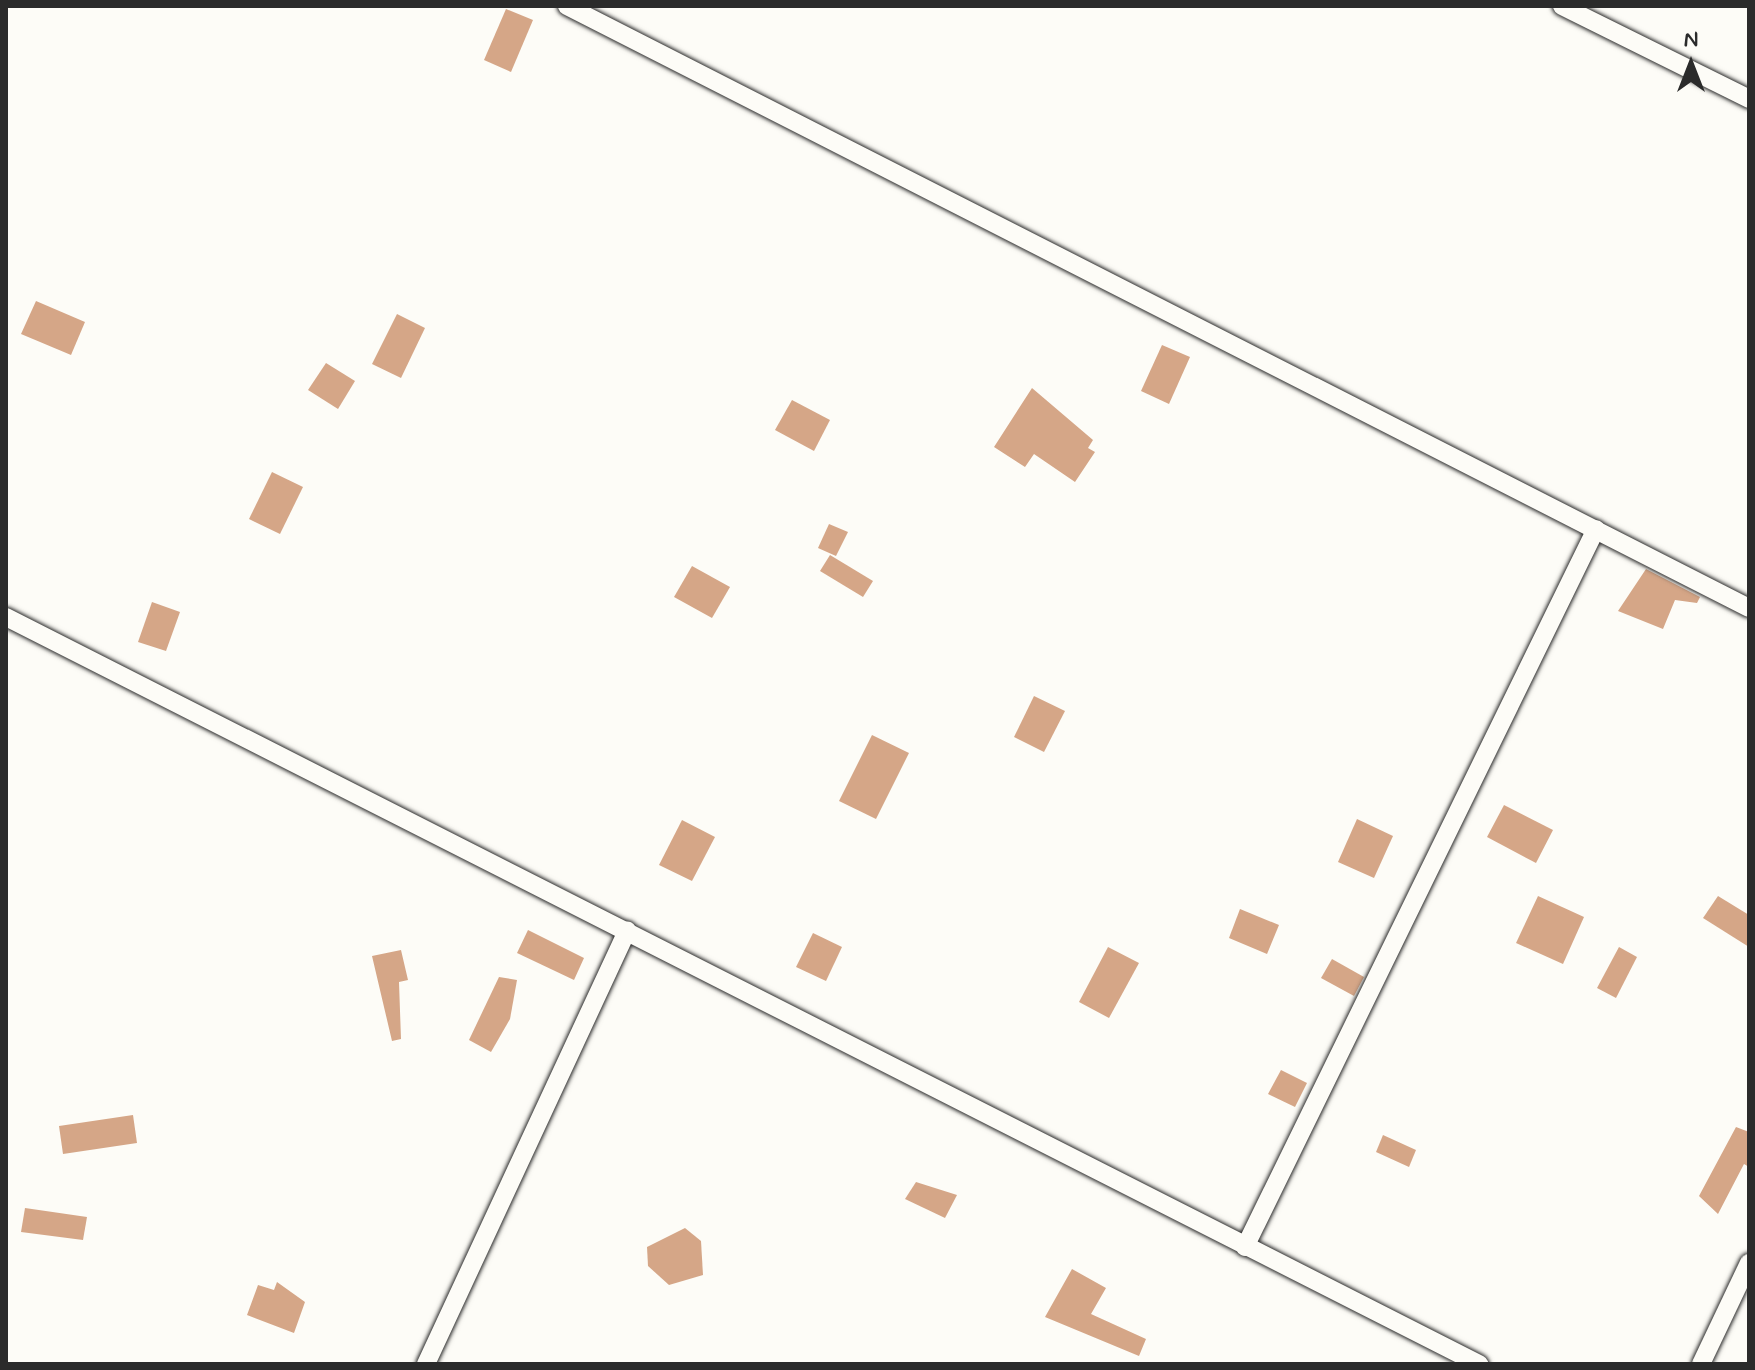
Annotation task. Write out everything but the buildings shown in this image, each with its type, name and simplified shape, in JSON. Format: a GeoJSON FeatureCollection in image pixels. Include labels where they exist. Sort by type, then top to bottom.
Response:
{"type":"FeatureCollection","features":[{"type":"Feature","properties":{"kind":"street"},"geometry":{"type":"LineString","coordinates":[[567,6],[1749,608]]}},
{"type":"Feature","properties":{"kind":"street"},"geometry":{"type":"LineString","coordinates":[[1562,6],[1749,99]]}},
{"type":"Feature","properties":{"kind":"street"},"geometry":{"type":"LineString","coordinates":[[1245,1247],[1596,529]]}},
{"type":"Feature","properties":{"kind":"street"},"geometry":{"type":"LineString","coordinates":[[6,617],[1479,1364]]}},
{"type":"Feature","properties":{"kind":"street"},"geometry":{"type":"LineString","coordinates":[[426,1364],[627,930]]}},
{"type":"Feature","properties":{"kind":"street"},"geometry":{"type":"LineString","coordinates":[[1701,1364],[1749,1263]]}}]}
